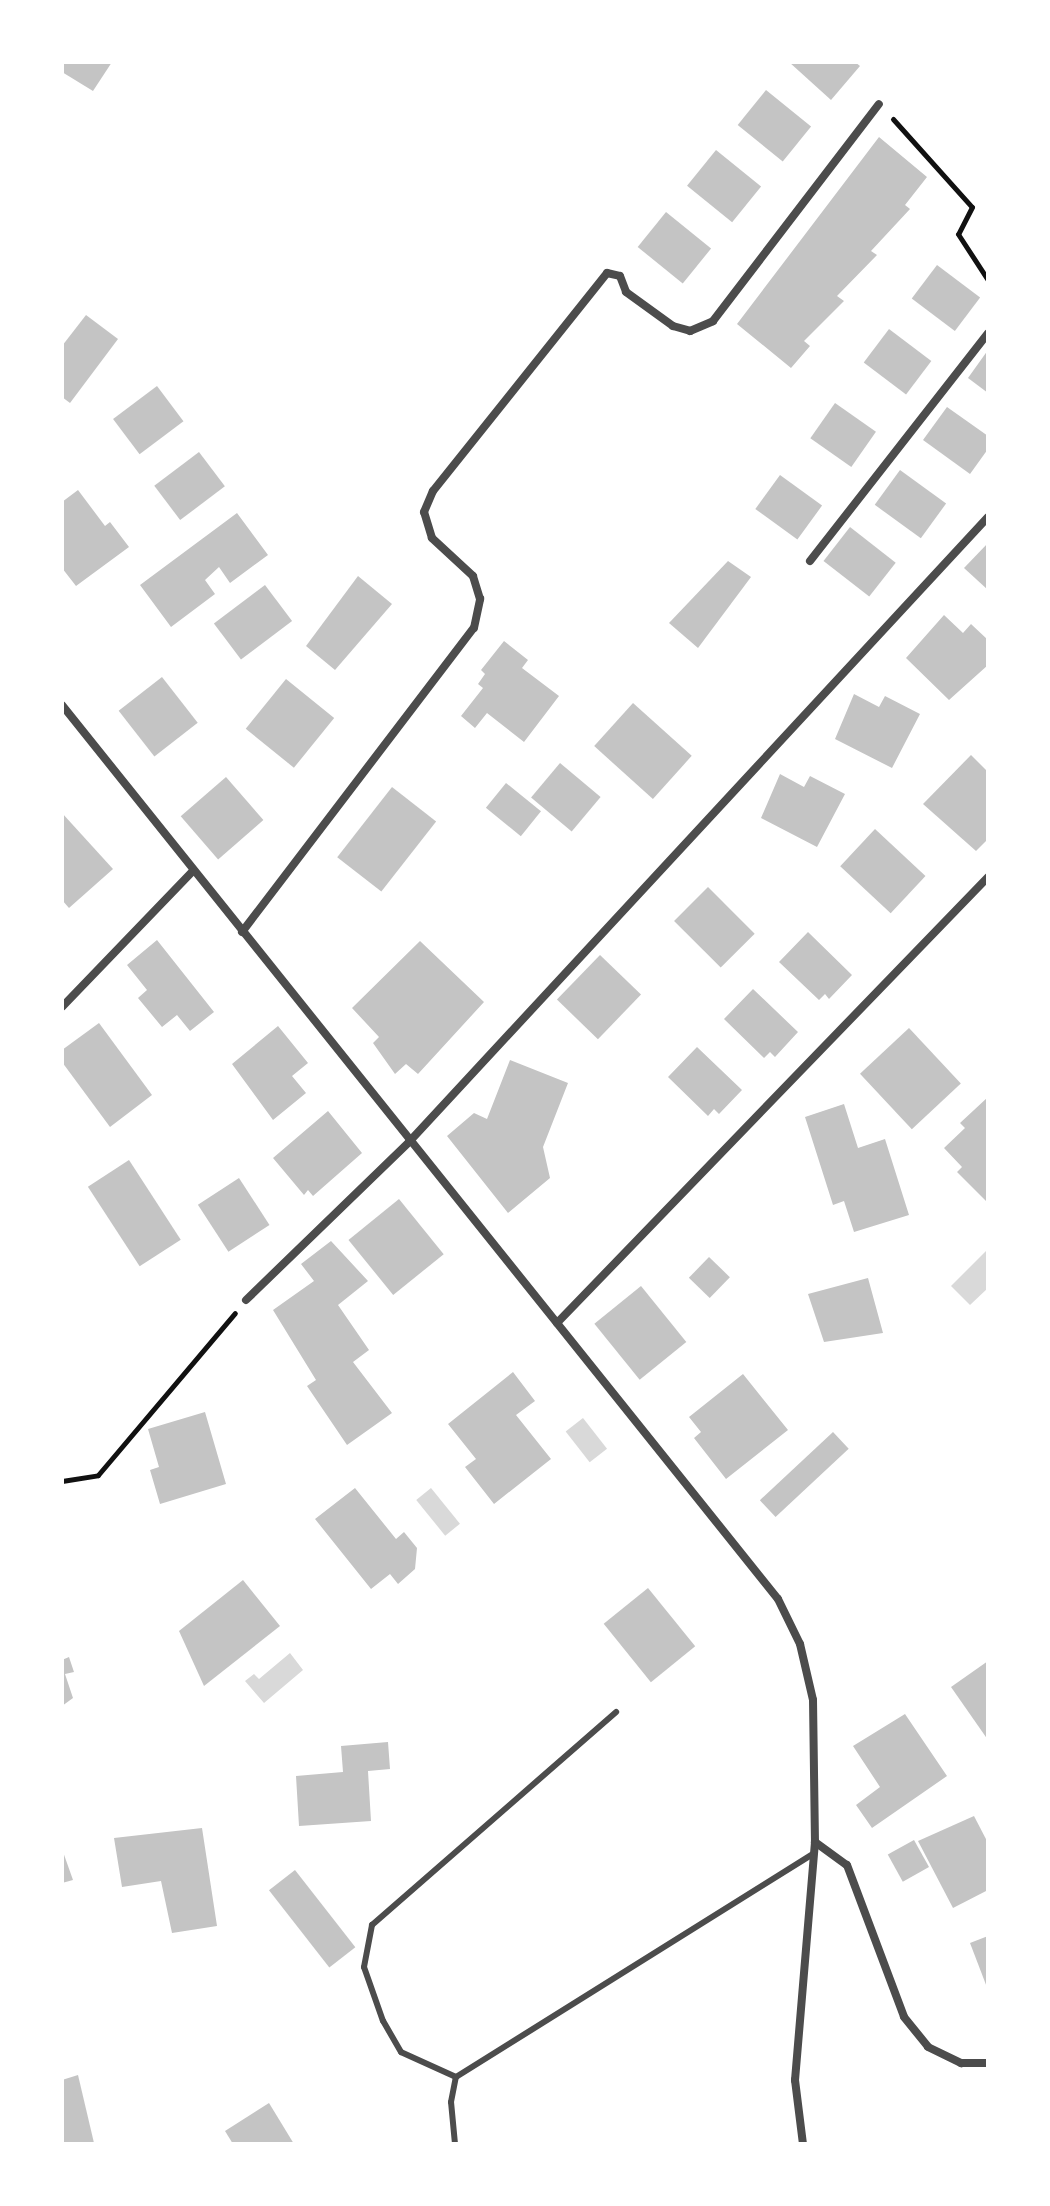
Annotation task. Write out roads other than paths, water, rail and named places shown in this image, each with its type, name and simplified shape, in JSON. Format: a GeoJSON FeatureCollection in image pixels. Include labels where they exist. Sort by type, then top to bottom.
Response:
{"type":"FeatureCollection","features":[{"type":"Feature","properties":{"kind":"street"},"geometry":{"type":"LineString","coordinates":[[242,932],[474,628],[480,599],[473,576],[432,538],[424,512],[433,491],[607,273],[620,276],[626,292],[673,326],[690,331],[713,321],[879,104]]}},
{"type":"Feature","properties":{"kind":"street"},"geometry":{"type":"LineString","coordinates":[[810,561],[988,333]]}},
{"type":"Feature","properties":{"kind":"street"},"geometry":{"type":"LineString","coordinates":[[246,1300],[409,1142],[988,517]]}},
{"type":"Feature","properties":{"kind":"street"},"geometry":{"type":"LineString","coordinates":[[62,705],[192,872],[778,1599],[800,1644],[813,1700],[815,1842],[795,2080],[803,2144]]}},
{"type":"Feature","properties":{"kind":"street"},"geometry":{"type":"LineString","coordinates":[[62,1007],[192,872]]}},
{"type":"Feature","properties":{"kind":"street"},"geometry":{"type":"LineString","coordinates":[[557,1323],[988,877]]}},
{"type":"Feature","properties":{"kind":"street"},"geometry":{"type":"LineString","coordinates":[[815,1842],[847,1865],[904,2017],[928,2047],[961,2063],[988,2063]]}},
{"type":"Feature","properties":{"kind":"lane"},"geometry":{"type":"LineString","coordinates":[[456,2077],[401,2052],[383,2021],[364,1967],[372,1925],[616,1712]]}},
{"type":"Feature","properties":{"kind":"lane"},"geometry":{"type":"LineString","coordinates":[[455,2144],[451,2102],[456,2077],[813,1854]]}}]}
